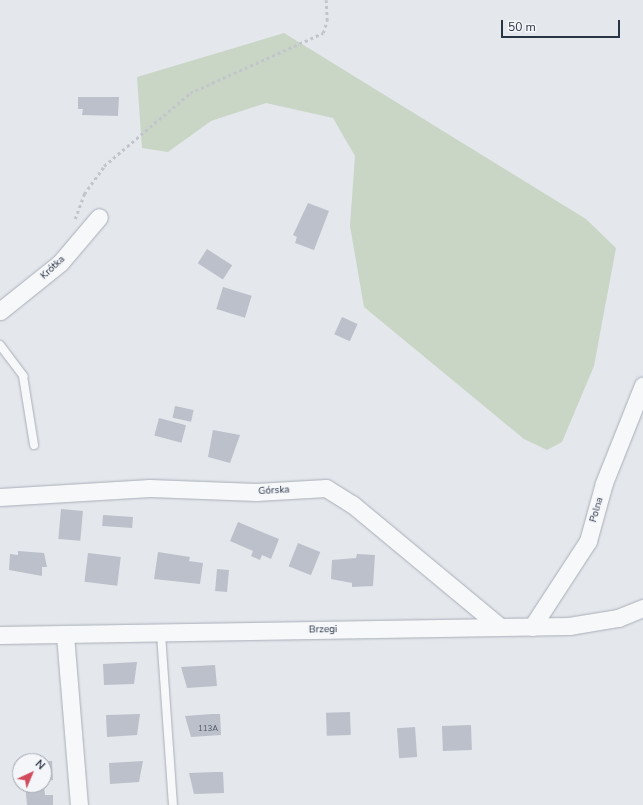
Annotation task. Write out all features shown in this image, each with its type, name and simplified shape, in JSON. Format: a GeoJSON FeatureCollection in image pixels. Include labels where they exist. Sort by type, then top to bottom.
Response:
{"type":"FeatureCollection","features":[{"type":"Feature","properties":{"kind":"street","name":"Krótka"},"geometry":{"type":"LineString","coordinates":[[0,311],[60,263],[99,217]]}},
{"type":"Feature","properties":{"kind":"street","name":"Polna"},"geometry":{"type":"LineString","coordinates":[[532,627],[588,541],[604,482],[643,385]]}},
{"type":"Feature","properties":{"kind":"street","name":"Górska"},"geometry":{"type":"LineString","coordinates":[[0,497],[150,488],[256,492],[326,488],[352,504],[500,627]]}},
{"type":"Feature","properties":{"kind":"street","name":"Brzegi"},"geometry":{"type":"LineString","coordinates":[[0,635],[161,634],[532,627],[618,618],[643,608]]}},
{"type":"Feature","properties":{"kind":"street"},"geometry":{"type":"LineString","coordinates":[[65,635],[79,805]]}},
{"type":"Feature","properties":{"kind":"lane"},"geometry":{"type":"LineString","coordinates":[[0,345],[23,376],[34,445]]}},
{"type":"Feature","properties":{"kind":"lane"},"geometry":{"type":"LineString","coordinates":[[161,634],[173,805]]}},
{"type":"Feature","properties":{"kind":"path"},"geometry":{"type":"LineString","coordinates":[[74,222],[84,194],[104,166],[190,93],[323,33],[327,21],[326,0]]}},
{"type":"Feature","properties":{"kind":"green space"},"geometry":{"type":"Polygon","coordinates":[[[284,33],[586,219],[616,248],[594,366],[562,442],[547,450],[524,439],[364,307],[350,226],[355,156],[333,118],[266,103],[211,121],[168,152],[142,148],[137,77],[284,33]]]}},
{"type":"Feature","properties":{"kind":"building"},"geometry":{"type":"Polygon","coordinates":[[[78,97],[119,97],[118,116],[82,115],[83,109],[78,109],[78,97]]]}},
{"type":"Feature","properties":{"kind":"building"},"geometry":{"type":"Polygon","coordinates":[[[308,203],[329,211],[314,250],[295,243],[297,237],[293,235],[308,203]]]}},
{"type":"Feature","properties":{"kind":"building"},"geometry":{"type":"Polygon","coordinates":[[[207,249],[232,265],[223,280],[198,263],[207,249]]]}},
{"type":"Feature","properties":{"kind":"building"},"geometry":{"type":"Polygon","coordinates":[[[223,287],[252,296],[245,318],[216,309],[223,287]]]}},
{"type":"Feature","properties":{"kind":"building"},"geometry":{"type":"Polygon","coordinates":[[[342,317],[358,324],[350,341],[334,334],[342,317]]]}},
{"type":"Feature","properties":{"kind":"building"},"geometry":{"type":"Polygon","coordinates":[[[175,406],[194,410],[191,422],[173,418],[175,406]]]}},
{"type":"Feature","properties":{"kind":"building"},"geometry":{"type":"Polygon","coordinates":[[[159,418],[186,425],[181,443],[154,435],[159,418]]]}},
{"type":"Feature","properties":{"kind":"building"},"geometry":{"type":"Polygon","coordinates":[[[213,430],[240,435],[230,463],[208,457],[213,430]]]}},
{"type":"Feature","properties":{"kind":"building"},"geometry":{"type":"Polygon","coordinates":[[[61,509],[83,511],[80,541],[58,539],[61,509]]]}},
{"type":"Feature","properties":{"kind":"building"},"geometry":{"type":"Polygon","coordinates":[[[103,515],[133,517],[132,528],[102,526],[103,515]]]}},
{"type":"Feature","properties":{"kind":"building"},"geometry":{"type":"Polygon","coordinates":[[[238,522],[279,539],[271,559],[262,555],[260,560],[251,556],[253,551],[230,541],[238,522]]]}},
{"type":"Feature","properties":{"kind":"building"},"geometry":{"type":"Polygon","coordinates":[[[298,543],[320,552],[311,575],[289,566],[298,543]]]}},
{"type":"Feature","properties":{"kind":"building"},"geometry":{"type":"Polygon","coordinates":[[[18,551],[44,553],[47,567],[42,567],[42,576],[9,570],[10,554],[18,555],[18,551]]]}},
{"type":"Feature","properties":{"kind":"building"},"geometry":{"type":"Polygon","coordinates":[[[158,552],[190,557],[189,561],[203,563],[200,584],[154,579],[158,552]]]}},
{"type":"Feature","properties":{"kind":"building"},"geometry":{"type":"Polygon","coordinates":[[[88,553],[121,557],[117,586],[84,582],[88,553]]]}},
{"type":"Feature","properties":{"kind":"building"},"geometry":{"type":"Polygon","coordinates":[[[357,554],[375,555],[373,586],[352,587],[352,583],[331,579],[332,560],[356,558],[357,554]]]}},
{"type":"Feature","properties":{"kind":"building"},"geometry":{"type":"Polygon","coordinates":[[[217,569],[229,570],[227,592],[215,591],[217,569]]]}},
{"type":"Feature","properties":{"kind":"building"},"geometry":{"type":"Polygon","coordinates":[[[137,662],[134,684],[104,685],[103,664],[137,662]]]}},
{"type":"Feature","properties":{"kind":"building"},"geometry":{"type":"Polygon","coordinates":[[[215,665],[217,686],[187,688],[181,667],[215,665]]]}},
{"type":"Feature","properties":{"kind":"building"},"geometry":{"type":"Polygon","coordinates":[[[350,712],[351,735],[327,736],[326,713],[350,712]]]}},
{"type":"Feature","properties":{"kind":"building"},"geometry":{"type":"Polygon","coordinates":[[[140,714],[137,735],[107,737],[106,715],[140,714]]]}},
{"type":"Feature","properties":{"kind":"building"},"geometry":{"type":"Polygon","coordinates":[[[220,714],[221,735],[191,737],[185,716],[220,714]]]}},
{"type":"Feature","properties":{"kind":"building"},"geometry":{"type":"Polygon","coordinates":[[[471,725],[472,750],[443,751],[442,726],[471,725]]]}},
{"type":"Feature","properties":{"kind":"building"},"geometry":{"type":"Polygon","coordinates":[[[415,727],[417,757],[399,758],[397,728],[415,727]]]}},
{"type":"Feature","properties":{"kind":"building"},"geometry":{"type":"Polygon","coordinates":[[[143,761],[139,782],[110,784],[109,763],[143,761]]]}},
{"type":"Feature","properties":{"kind":"building"},"geometry":{"type":"Polygon","coordinates":[[[223,772],[224,793],[194,794],[189,773],[223,772]]]}},
{"type":"Feature","properties":{"kind":"building"},"geometry":{"type":"Polygon","coordinates":[[[26,793],[45,793],[45,795],[53,795],[53,805],[27,805],[26,793]]]}}]}
